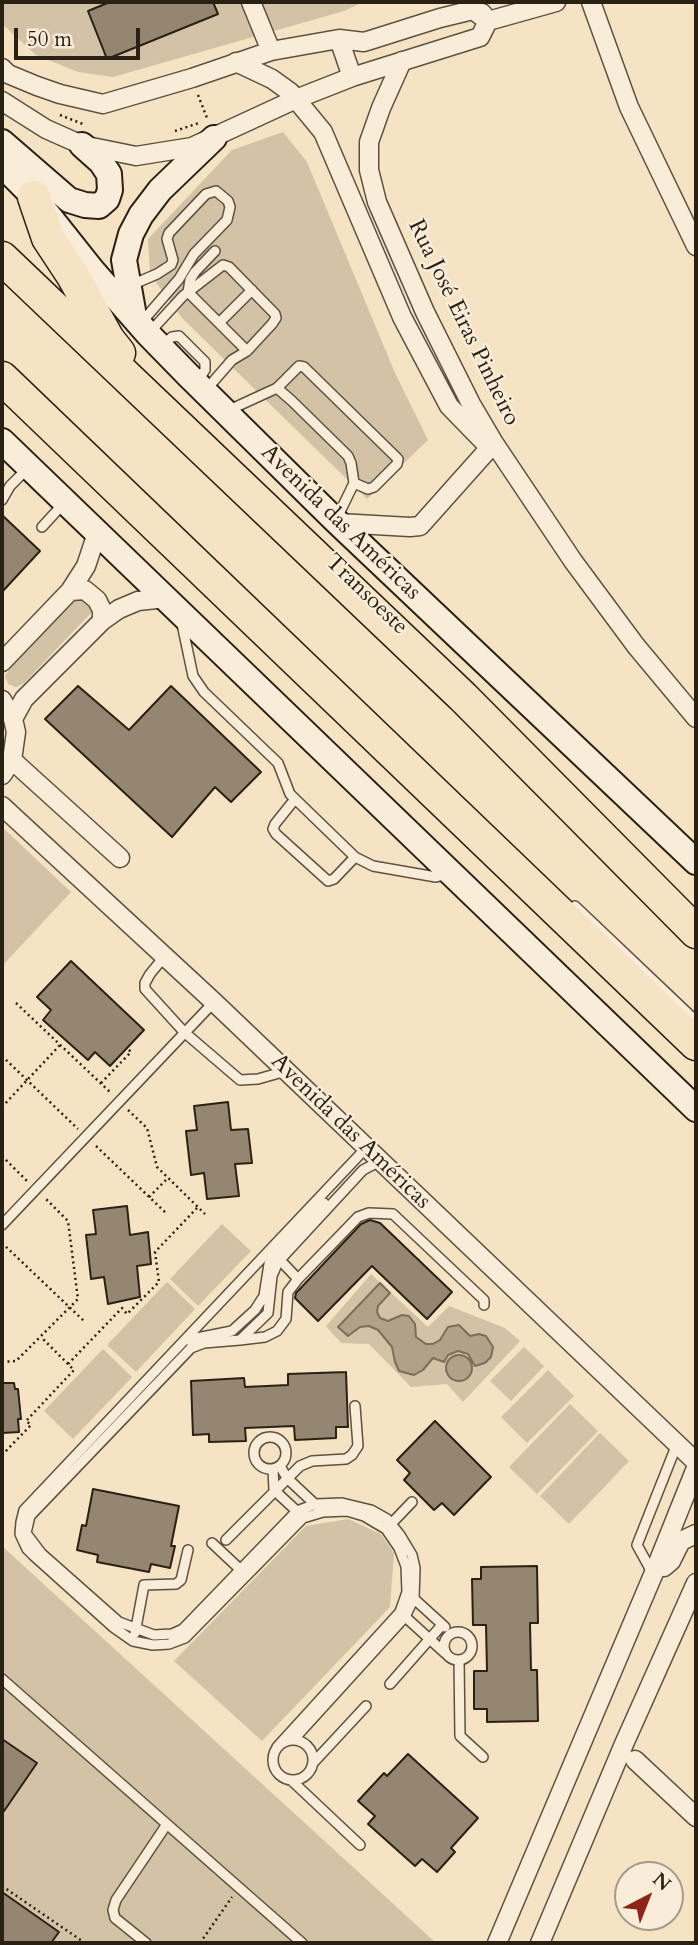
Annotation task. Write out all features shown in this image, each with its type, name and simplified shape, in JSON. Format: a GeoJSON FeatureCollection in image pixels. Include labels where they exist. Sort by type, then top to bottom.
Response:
{"type":"FeatureCollection","features":[{"type":"Feature","properties":{"kind":"highway"},"geometry":{"type":"LineString","coordinates":[[34,198],[48,238],[108,339],[154,390],[177,424]]}},
{"type":"Feature","properties":{"kind":"highway","name":"Avenida das Américas"},"geometry":{"type":"LineString","coordinates":[[2,258],[463,697],[696,932]]}},
{"type":"Feature","properties":{"kind":"highway"},"geometry":{"type":"LineString","coordinates":[[2,378],[696,1044]]}},
{"type":"Feature","properties":{"kind":"main road"},"geometry":{"type":"LineString","coordinates":[[2,142],[69,200],[99,206],[107,199],[110,190],[109,174],[86,136]]}},
{"type":"Feature","properties":{"kind":"main road"},"geometry":{"type":"LineString","coordinates":[[145,330],[127,286],[124,260],[126,247],[141,215],[160,190],[214,138]]}},
{"type":"Feature","properties":{"kind":"main road","name":"Avenida das Américas"},"geometry":{"type":"LineString","coordinates":[[2,165],[34,198],[145,330],[200,387],[337,522],[696,862]]}},
{"type":"Feature","properties":{"kind":"main road"},"geometry":{"type":"LineString","coordinates":[[2,441],[696,1109]]}},
{"type":"Feature","properties":{"kind":"street"},"geometry":{"type":"LineString","coordinates":[[251,2],[271,51]]}},
{"type":"Feature","properties":{"kind":"street"},"geometry":{"type":"LineString","coordinates":[[474,2],[488,21]]}},
{"type":"Feature","properties":{"kind":"street"},"geometry":{"type":"LineString","coordinates":[[2,101],[34,122],[86,136],[136,156],[192,147],[296,99],[352,77],[480,37],[488,21],[556,2]]}},
{"type":"Feature","properties":{"kind":"street"},"geometry":{"type":"LineString","coordinates":[[591,2],[629,107],[696,246]]}},
{"type":"Feature","properties":{"kind":"street"},"geometry":{"type":"LineString","coordinates":[[2,68],[8,74],[37,86],[103,104],[192,79],[271,51],[340,39],[364,42],[444,10],[473,10],[488,21]]}},
{"type":"Feature","properties":{"kind":"street"},"geometry":{"type":"LineString","coordinates":[[340,39],[352,77]]}},
{"type":"Feature","properties":{"kind":"street","name":"Rua José Eiras Pinheiro"},"geometry":{"type":"LineString","coordinates":[[402,61],[369,142],[369,170],[377,202],[425,312],[491,445],[636,646],[696,718]]}},
{"type":"Feature","properties":{"kind":"street"},"geometry":{"type":"LineString","coordinates":[[236,62],[272,79],[296,99],[323,132],[402,317],[449,405],[491,445],[420,526],[337,522]]}},
{"type":"Feature","properties":{"kind":"street"},"geometry":{"type":"LineString","coordinates":[[2,662],[70,591],[86,566],[97,533]]}},
{"type":"Feature","properties":{"kind":"street"},"geometry":{"type":"LineString","coordinates":[[70,591],[85,590],[97,600],[103,610],[102,621]]}},
{"type":"Feature","properties":{"kind":"street"},"geometry":{"type":"LineString","coordinates":[[13,719],[24,699],[102,621],[119,608],[138,601],[173,605]]}},
{"type":"Feature","properties":{"kind":"street"},"geometry":{"type":"LineString","coordinates":[[2,700],[13,719],[16,746],[12,760],[2,775]]}},
{"type":"Feature","properties":{"kind":"street"},"geometry":{"type":"LineString","coordinates":[[12,760],[120,858]]}},
{"type":"Feature","properties":{"kind":"street","name":"Avenida das Américas"},"geometry":{"type":"LineString","coordinates":[[2,806],[214,1002],[696,1462]]}},
{"type":"Feature","properties":{"kind":"street"},"geometry":{"type":"LineString","coordinates":[[498,1943],[696,1468]]}},
{"type":"Feature","properties":{"kind":"street"},"geometry":{"type":"LineString","coordinates":[[653,1575],[671,1561],[681,1541],[696,1534]]}},
{"type":"Feature","properties":{"kind":"street"},"geometry":{"type":"LineString","coordinates":[[540,1943],[696,1583]]}},
{"type":"Feature","properties":{"kind":"street"},"geometry":{"type":"LineString","coordinates":[[635,1760],[696,1817]]}},
{"type":"Feature","properties":{"kind":"lane"},"geometry":{"type":"LineString","coordinates":[[127,286],[171,265],[173,260],[167,239],[169,233],[206,194],[216,191],[228,201],[230,207],[227,220],[194,254],[145,330]]}},
{"type":"Feature","properties":{"kind":"lane"},"geometry":{"type":"LineString","coordinates":[[188,292],[195,272],[215,251]]}},
{"type":"Feature","properties":{"kind":"lane"},"geometry":{"type":"LineString","coordinates":[[145,330],[223,265],[229,267],[252,289],[275,313],[276,318],[247,351],[200,387]]}},
{"type":"Feature","properties":{"kind":"lane"},"geometry":{"type":"LineString","coordinates":[[219,323],[252,289]]}},
{"type":"Feature","properties":{"kind":"lane"},"geometry":{"type":"LineString","coordinates":[[188,292],[247,351]]}},
{"type":"Feature","properties":{"kind":"lane"},"geometry":{"type":"LineString","coordinates":[[225,412],[277,388],[299,366],[304,367],[398,459],[397,464],[374,487],[368,489],[354,483]]}},
{"type":"Feature","properties":{"kind":"lane"},"geometry":{"type":"LineString","coordinates":[[277,388],[348,456],[354,483],[337,522]]}},
{"type":"Feature","properties":{"kind":"lane"},"geometry":{"type":"LineString","coordinates":[[2,500],[10,486],[29,467]]}},
{"type":"Feature","properties":{"kind":"lane"},"geometry":{"type":"LineString","coordinates":[[42,527],[65,502]]}},
{"type":"Feature","properties":{"kind":"lane"},"geometry":{"type":"LineString","coordinates":[[173,605],[193,676],[204,692],[278,763],[290,794],[355,857],[373,866],[436,877],[452,874]]}},
{"type":"Feature","properties":{"kind":"lane"},"geometry":{"type":"LineString","coordinates":[[295,799],[275,824],[275,834],[328,881],[334,879],[355,857]]}},
{"type":"Feature","properties":{"kind":"lane"},"geometry":{"type":"LineString","coordinates":[[565,897],[696,1021]]}},
{"type":"Feature","properties":{"kind":"lane"},"geometry":{"type":"LineString","coordinates":[[164,957],[150,974],[145,989],[184,1032],[240,1080],[247,1081],[286,1071]]}},
{"type":"Feature","properties":{"kind":"lane"},"geometry":{"type":"LineString","coordinates":[[2,1225],[214,1002]]}},
{"type":"Feature","properties":{"kind":"lane"},"geometry":{"type":"LineString","coordinates":[[240,1340],[268,1313],[272,1276],[280,1260],[363,1170],[372,1154]]}},
{"type":"Feature","properties":{"kind":"lane"},"geometry":{"type":"LineString","coordinates":[[186,1340],[232,1331],[249,1316],[264,1296],[269,1264],[275,1254],[372,1154]]}},
{"type":"Feature","properties":{"kind":"lane"},"geometry":{"type":"LineString","coordinates":[[294,1739],[402,1614],[410,1595],[406,1566],[389,1526],[347,1511],[319,1508],[300,1514],[185,1638],[153,1646],[133,1641],[113,1627],[27,1549],[20,1534],[21,1522],[24,1510],[186,1340],[372,1154]]}},
{"type":"Feature","properties":{"kind":"lane"},"geometry":{"type":"LineString","coordinates":[[243,1573],[183,1629],[172,1634],[154,1635],[119,1622],[41,1553],[26,1533],[30,1516],[191,1348],[204,1343],[265,1337],[281,1326],[286,1319],[288,1292],[358,1217],[369,1213],[393,1214],[484,1300],[484,1305]]}},
{"type":"Feature","properties":{"kind":"lane"},"geometry":{"type":"LineString","coordinates":[[280,1260],[298,1279]]}},
{"type":"Feature","properties":{"kind":"lane"},"geometry":{"type":"LineString","coordinates":[[226,1540],[300,1466],[312,1461],[346,1459],[352,1455],[358,1446],[355,1406]]}},
{"type":"Feature","properties":{"kind":"lane"},"geometry":{"type":"LineString","coordinates":[[653,1575],[637,1545],[677,1444]]}},
{"type":"Feature","properties":{"kind":"lane"},"geometry":{"type":"LineString","coordinates":[[274,1490],[276,1468],[319,1508]]}},
{"type":"Feature","properties":{"kind":"lane"},"geometry":{"type":"LineString","coordinates":[[274,1490],[300,1514]]}},
{"type":"Feature","properties":{"kind":"lane"},"geometry":{"type":"LineString","coordinates":[[389,1526],[412,1502]]}},
{"type":"Feature","properties":{"kind":"lane"},"geometry":{"type":"LineString","coordinates":[[212,1543],[243,1573]]}},
{"type":"Feature","properties":{"kind":"lane"},"geometry":{"type":"LineString","coordinates":[[133,1641],[144,1585],[176,1584],[181,1580],[188,1550]]}},
{"type":"Feature","properties":{"kind":"lane"},"geometry":{"type":"LineString","coordinates":[[402,1614],[447,1654],[459,1660],[468,1657],[473,1644],[465,1633],[451,1633],[410,1595]]}},
{"type":"Feature","properties":{"kind":"lane"},"geometry":{"type":"LineString","coordinates":[[360,1845],[291,1780],[278,1773],[274,1768],[274,1754],[277,1747],[402,1614]]}},
{"type":"Feature","properties":{"kind":"lane"},"geometry":{"type":"LineString","coordinates":[[390,1684],[442,1625]]}},
{"type":"Feature","properties":{"kind":"lane"},"geometry":{"type":"LineString","coordinates":[[447,1654],[444,1645],[451,1633]]}},
{"type":"Feature","properties":{"kind":"lane"},"geometry":{"type":"LineString","coordinates":[[459,1660],[460,1736],[483,1757]]}},
{"type":"Feature","properties":{"kind":"lane"},"geometry":{"type":"LineString","coordinates":[[2,1679],[302,1943]]}},
{"type":"Feature","properties":{"kind":"lane"},"geometry":{"type":"LineString","coordinates":[[291,1780],[297,1780],[309,1773],[314,1762],[366,1706]]}},
{"type":"Feature","properties":{"kind":"lane"},"geometry":{"type":"LineString","coordinates":[[277,1747],[294,1739],[307,1744],[314,1762]]}},
{"type":"Feature","properties":{"kind":"lane"},"geometry":{"type":"LineString","coordinates":[[616,1767],[635,1760],[624,1744]]}},
{"type":"Feature","properties":{"kind":"lane"},"geometry":{"type":"LineString","coordinates":[[146,1943],[116,1918],[113,1910],[116,1899],[167,1824]]}},
{"type":"Feature","properties":{"kind":"path"},"geometry":{"type":"LineString","coordinates":[[170,132],[208,120],[192,79]]}},
{"type":"Feature","properties":{"kind":"path"},"geometry":{"type":"LineString","coordinates":[[57,115],[70,117],[86,136]]}},
{"type":"Feature","properties":{"kind":"path"},"geometry":{"type":"LineString","coordinates":[[2,1107],[60,1045]]}},
{"type":"Feature","properties":{"kind":"path"},"geometry":{"type":"LineString","coordinates":[[101,1084],[131,1052],[127,1048]]}},
{"type":"Feature","properties":{"kind":"path"},"geometry":{"type":"LineString","coordinates":[[2,1156],[68,1220],[78,1298],[16,1361],[2,1362]]}},
{"type":"Feature","properties":{"kind":"path"},"geometry":{"type":"LineString","coordinates":[[149,1197],[168,1178]]}},
{"type":"Feature","properties":{"kind":"path"},"geometry":{"type":"LineString","coordinates":[[68,1364],[122,1308],[127,1314],[159,1282],[155,1252],[198,1207]]}},
{"type":"Feature","properties":{"kind":"path"},"geometry":{"type":"LineString","coordinates":[[2,1243],[85,1322]]}},
{"type":"Feature","properties":{"kind":"path"},"geometry":{"type":"LineString","coordinates":[[2,1455],[31,1425],[26,1421],[74,1370],[40,1337]]}},
{"type":"Feature","properties":{"kind":"path"},"geometry":{"type":"LineString","coordinates":[[2,1886],[85,1943]]}},
{"type":"Feature","properties":{"kind":"path"},"geometry":{"type":"LineString","coordinates":[[200,1943],[239,1888]]}},
{"type":"Feature","properties":{"kind":"shaded area"},"geometry":{"type":"Polygon","coordinates":[[[2,2],[363,2],[344,11],[113,77],[78,72],[36,55],[2,24],[2,2]]]}},
{"type":"Feature","properties":{"kind":"shaded area"},"geometry":{"type":"Polygon","coordinates":[[[283,132],[307,162],[395,373],[428,440],[367,499],[182,318],[150,274],[148,239],[232,150],[283,132]]]}},
{"type":"Feature","properties":{"kind":"shaded area"},"geometry":{"type":"Polygon","coordinates":[[[83,596],[93,605],[92,612],[24,683],[16,687],[8,684],[5,676],[10,668],[76,598],[83,596]]]}},
{"type":"Feature","properties":{"kind":"shaded area"},"geometry":{"type":"Polygon","coordinates":[[[2,827],[71,892],[2,966],[2,827]]]}},
{"type":"Feature","properties":{"kind":"shaded area"},"geometry":{"type":"Polygon","coordinates":[[[222,1224],[251,1251],[198,1306],[170,1279],[222,1224]]]}},
{"type":"Feature","properties":{"kind":"shaded area"},"geometry":{"type":"Polygon","coordinates":[[[371,1274],[428,1327],[449,1306],[505,1328],[520,1341],[463,1402],[447,1384],[411,1387],[369,1344],[341,1343],[326,1326],[371,1274]]]}},
{"type":"Feature","properties":{"kind":"shaded area"},"geometry":{"type":"Polygon","coordinates":[[[167,1282],[195,1309],[136,1372],[107,1345],[167,1282]]]}},
{"type":"Feature","properties":{"kind":"shaded area"},"geometry":{"type":"Polygon","coordinates":[[[380,1283],[390,1293],[378,1306],[380,1318],[388,1321],[402,1315],[409,1316],[415,1324],[416,1337],[426,1344],[440,1340],[448,1327],[459,1325],[470,1336],[486,1336],[493,1347],[491,1357],[485,1363],[475,1366],[468,1354],[458,1351],[448,1355],[444,1362],[433,1358],[423,1370],[414,1375],[399,1371],[392,1347],[378,1330],[369,1326],[360,1327],[348,1336],[338,1327],[380,1283]]]}},
{"type":"Feature","properties":{"kind":"shaded area"},"geometry":{"type":"Polygon","coordinates":[[[524,1347],[544,1366],[511,1401],[490,1381],[524,1347]]]}},
{"type":"Feature","properties":{"kind":"shaded area"},"geometry":{"type":"Polygon","coordinates":[[[103,1349],[132,1377],[73,1439],[44,1411],[103,1349]]]}},
{"type":"Feature","properties":{"kind":"shaded area"},"geometry":{"type":"Polygon","coordinates":[[[459,1355],[468,1359],[472,1368],[468,1377],[459,1381],[450,1377],[446,1368],[450,1359],[459,1355]]]}},
{"type":"Feature","properties":{"kind":"shaded area"},"geometry":{"type":"Polygon","coordinates":[[[548,1370],[574,1396],[527,1443],[501,1417],[548,1370]]]}},
{"type":"Feature","properties":{"kind":"shaded area"},"geometry":{"type":"Polygon","coordinates":[[[570,1404],[598,1431],[537,1494],[509,1467],[570,1404]]]}},
{"type":"Feature","properties":{"kind":"shaded area"},"geometry":{"type":"Polygon","coordinates":[[[600,1433],[629,1461],[569,1524],[540,1496],[600,1433]]]}},
{"type":"Feature","properties":{"kind":"shaded area"},"geometry":{"type":"Polygon","coordinates":[[[348,1519],[381,1534],[394,1553],[390,1607],[262,1741],[174,1661],[306,1526],[348,1519]]]}},
{"type":"Feature","properties":{"kind":"shaded area"},"geometry":{"type":"Polygon","coordinates":[[[2,1546],[436,1943],[2,1943],[2,1546]]]}},
{"type":"Feature","properties":{"kind":"building"},"geometry":{"type":"Polygon","coordinates":[[[110,2],[213,2],[218,14],[107,59],[88,11],[110,2]]]}},
{"type":"Feature","properties":{"kind":"building"},"geometry":{"type":"Polygon","coordinates":[[[2,515],[40,551],[2,592],[2,515]]]}},
{"type":"Feature","properties":{"kind":"building"},"geometry":{"type":"Polygon","coordinates":[[[78,686],[129,730],[171,686],[261,772],[231,802],[215,787],[172,837],[45,719],[78,686]]]}},
{"type":"Feature","properties":{"kind":"building"},"geometry":{"type":"Polygon","coordinates":[[[71,961],[144,1030],[110,1066],[95,1052],[88,1060],[43,1020],[51,1010],[37,997],[71,961]]]}},
{"type":"Feature","properties":{"kind":"building"},"geometry":{"type":"Polygon","coordinates":[[[228,1102],[231,1130],[248,1129],[252,1163],[235,1164],[239,1196],[207,1199],[204,1173],[191,1175],[186,1131],[197,1130],[194,1106],[228,1102]]]}},
{"type":"Feature","properties":{"kind":"building"},"geometry":{"type":"Polygon","coordinates":[[[127,1206],[130,1235],[148,1232],[151,1264],[137,1266],[140,1297],[108,1304],[104,1277],[91,1279],[86,1235],[96,1234],[93,1210],[127,1206]]]}},
{"type":"Feature","properties":{"kind":"building"},"geometry":{"type":"Polygon","coordinates":[[[370,1220],[380,1223],[452,1292],[427,1319],[372,1266],[318,1321],[295,1298],[296,1293],[361,1224],[370,1220]]]}},
{"type":"Feature","properties":{"kind":"building"},"geometry":{"type":"Polygon","coordinates":[[[346,1372],[348,1427],[336,1427],[336,1438],[295,1440],[294,1426],[245,1428],[246,1441],[209,1442],[209,1434],[193,1435],[191,1381],[244,1378],[245,1387],[288,1385],[288,1374],[346,1372]]]}},
{"type":"Feature","properties":{"kind":"building"},"geometry":{"type":"Polygon","coordinates":[[[2,1383],[14,1383],[15,1389],[18,1389],[21,1419],[18,1419],[19,1432],[2,1433],[2,1383]]]}},
{"type":"Feature","properties":{"kind":"building"},"geometry":{"type":"Polygon","coordinates":[[[435,1421],[491,1477],[454,1515],[442,1503],[434,1510],[404,1480],[410,1473],[397,1460],[435,1421]]]}},
{"type":"Feature","properties":{"kind":"building"},"geometry":{"type":"Polygon","coordinates":[[[93,1489],[179,1506],[171,1546],[175,1546],[170,1568],[151,1564],[149,1572],[97,1562],[98,1555],[77,1550],[82,1525],[86,1526],[93,1489]]]}},
{"type":"Feature","properties":{"kind":"building"},"geometry":{"type":"Polygon","coordinates":[[[537,1566],[538,1623],[530,1623],[531,1670],[537,1670],[538,1721],[487,1722],[487,1709],[474,1709],[474,1671],[487,1671],[486,1625],[473,1625],[472,1579],[481,1579],[481,1567],[537,1566]]]}},
{"type":"Feature","properties":{"kind":"building"},"geometry":{"type":"Polygon","coordinates":[[[2,1739],[37,1763],[2,1814],[2,1739]]]}},
{"type":"Feature","properties":{"kind":"building"},"geometry":{"type":"Polygon","coordinates":[[[408,1754],[478,1818],[451,1848],[455,1852],[437,1872],[422,1859],[415,1866],[368,1824],[375,1816],[358,1801],[384,1773],[387,1776],[408,1754]]]}},
{"type":"Feature","properties":{"kind":"building"},"geometry":{"type":"Polygon","coordinates":[[[2,1892],[59,1932],[51,1943],[2,1943],[2,1892]]]}}]}
